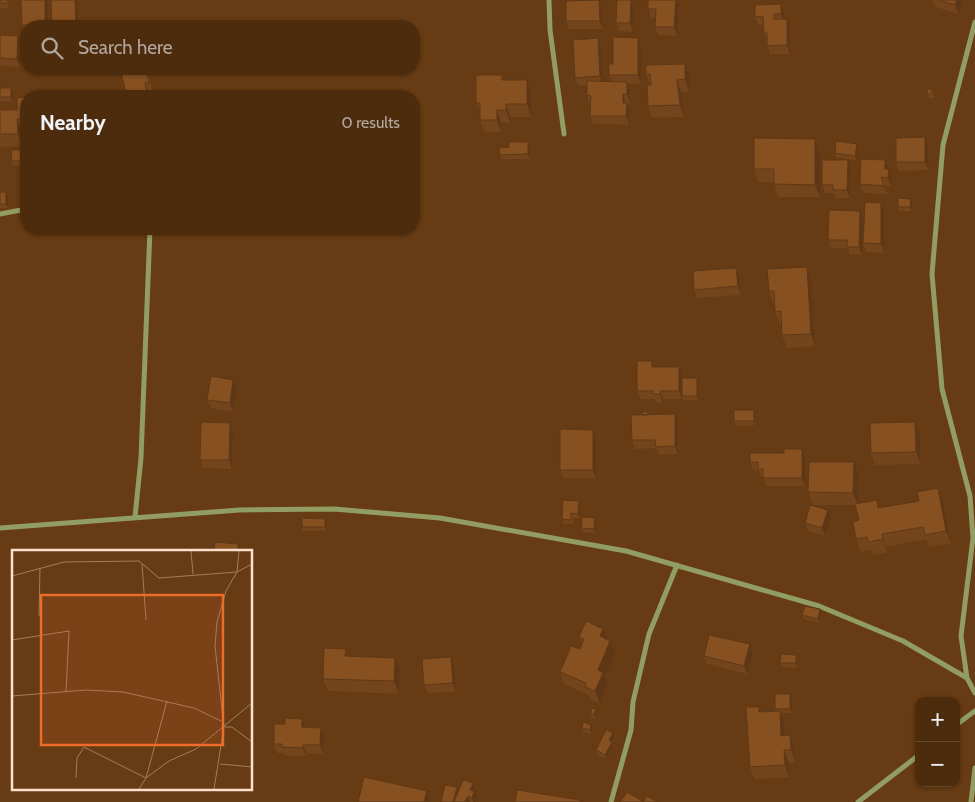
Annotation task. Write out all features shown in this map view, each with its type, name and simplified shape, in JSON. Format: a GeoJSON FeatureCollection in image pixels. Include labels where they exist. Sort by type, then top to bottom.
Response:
{"type":"FeatureCollection","features":[{"type":"Feature","properties":{"kind":"street"},"geometry":{"type":"LineString","coordinates":[[549,0],[550,30],[564,134]]}},
{"type":"Feature","properties":{"kind":"street"},"geometry":{"type":"LineString","coordinates":[[975,22],[943,145],[932,274],[942,389],[971,504],[973,538],[962,636],[967,678],[975,693]]}},
{"type":"Feature","properties":{"kind":"street"},"geometry":{"type":"LineString","coordinates":[[0,214],[20,210]]}},
{"type":"Feature","properties":{"kind":"street"},"geometry":{"type":"LineString","coordinates":[[135,516],[140,458],[150,235]]}},
{"type":"Feature","properties":{"kind":"street"},"geometry":{"type":"LineString","coordinates":[[0,528],[135,516],[239,510],[334,509],[440,518],[626,551],[819,606],[903,641],[967,678]]}},
{"type":"Feature","properties":{"kind":"street"},"geometry":{"type":"LineString","coordinates":[[611,802],[631,730],[633,702],[649,634],[677,565]]}},
{"type":"Feature","properties":{"kind":"street"},"geometry":{"type":"LineString","coordinates":[[960,722],[975,711]]}},
{"type":"Feature","properties":{"kind":"street"},"geometry":{"type":"LineString","coordinates":[[858,802],[915,758]]}},
{"type":"Feature","properties":{"kind":"street"},"geometry":{"type":"LineString","coordinates":[[971,802],[975,768]]}},
{"type":"Feature","properties":{"kind":"building"},"geometry":{"type":"Polygon","coordinates":[[[0,0],[7,0],[7,3],[0,3],[0,0]]]}},
{"type":"Feature","properties":{"kind":"building"},"geometry":{"type":"Polygon","coordinates":[[[21,0],[45,0],[45,20],[22,20],[21,0]]]}},
{"type":"Feature","properties":{"kind":"building"},"geometry":{"type":"Polygon","coordinates":[[[51,0],[75,0],[76,20],[52,20],[51,0]]]}},
{"type":"Feature","properties":{"kind":"building"},"geometry":{"type":"Polygon","coordinates":[[[599,0],[600,21],[566,21],[566,1],[599,0]]]}},
{"type":"Feature","properties":{"kind":"building"},"geometry":{"type":"Polygon","coordinates":[[[617,0],[631,0],[630,23],[616,23],[617,0]]]}},
{"type":"Feature","properties":{"kind":"building"},"geometry":{"type":"Polygon","coordinates":[[[648,0],[676,0],[674,27],[655,27],[656,9],[648,9],[648,0]]]}},
{"type":"Feature","properties":{"kind":"building"},"geometry":{"type":"Polygon","coordinates":[[[939,0],[957,0],[955,5],[939,0]]]}},
{"type":"Feature","properties":{"kind":"building"},"geometry":{"type":"Polygon","coordinates":[[[781,4],[781,14],[774,14],[774,19],[787,19],[787,45],[767,46],[767,33],[764,33],[763,16],[755,17],[755,5],[781,4]]]}},
{"type":"Feature","properties":{"kind":"building"},"geometry":{"type":"Polygon","coordinates":[[[0,35],[18,36],[17,59],[0,58],[0,35]]]}},
{"type":"Feature","properties":{"kind":"building"},"geometry":{"type":"Polygon","coordinates":[[[613,37],[638,38],[638,75],[609,75],[609,64],[613,64],[613,37]]]}},
{"type":"Feature","properties":{"kind":"building"},"geometry":{"type":"Polygon","coordinates":[[[598,38],[600,76],[575,78],[573,40],[598,38]]]}},
{"type":"Feature","properties":{"kind":"building"},"geometry":{"type":"Polygon","coordinates":[[[685,64],[685,79],[677,80],[680,105],[648,106],[647,85],[651,85],[650,74],[646,74],[646,65],[685,64]]]}},
{"type":"Feature","properties":{"kind":"building"},"geometry":{"type":"Polygon","coordinates":[[[122,75],[147,75],[149,82],[145,83],[147,90],[125,90],[122,75]]]}},
{"type":"Feature","properties":{"kind":"building"},"geometry":{"type":"Polygon","coordinates":[[[476,75],[502,75],[502,80],[527,80],[527,104],[506,104],[506,110],[497,110],[497,120],[480,120],[480,103],[476,103],[476,75]]]}},
{"type":"Feature","properties":{"kind":"building"},"geometry":{"type":"Polygon","coordinates":[[[587,81],[627,82],[627,94],[623,94],[623,103],[627,103],[626,116],[590,116],[591,96],[587,95],[587,81]]]}},
{"type":"Feature","properties":{"kind":"building"},"geometry":{"type":"Polygon","coordinates":[[[0,88],[11,88],[11,97],[0,97],[0,88]]]}},
{"type":"Feature","properties":{"kind":"building"},"geometry":{"type":"Polygon","coordinates":[[[927,89],[932,89],[932,94],[927,94],[927,89]]]}},
{"type":"Feature","properties":{"kind":"building"},"geometry":{"type":"Polygon","coordinates":[[[17,98],[20,98],[20,119],[17,119],[18,134],[0,134],[0,110],[17,110],[17,98]]]}},
{"type":"Feature","properties":{"kind":"building"},"geometry":{"type":"Polygon","coordinates":[[[925,137],[925,162],[896,162],[896,138],[925,137]]]}},
{"type":"Feature","properties":{"kind":"building"},"geometry":{"type":"Polygon","coordinates":[[[754,138],[815,139],[815,185],[774,184],[774,169],[754,169],[754,138]]]}},
{"type":"Feature","properties":{"kind":"building"},"geometry":{"type":"Polygon","coordinates":[[[836,141],[857,144],[855,156],[835,153],[836,141]]]}},
{"type":"Feature","properties":{"kind":"building"},"geometry":{"type":"Polygon","coordinates":[[[509,142],[528,142],[528,154],[500,155],[499,148],[509,147],[509,142]]]}},
{"type":"Feature","properties":{"kind":"building"},"geometry":{"type":"Polygon","coordinates":[[[11,150],[20,150],[20,161],[12,161],[11,150]]]}},
{"type":"Feature","properties":{"kind":"building"},"geometry":{"type":"Polygon","coordinates":[[[861,159],[885,160],[885,169],[889,169],[888,178],[881,177],[884,186],[860,184],[861,159]]]}},
{"type":"Feature","properties":{"kind":"building"},"geometry":{"type":"Polygon","coordinates":[[[822,160],[848,160],[847,190],[833,190],[833,185],[822,185],[822,160]]]}},
{"type":"Feature","properties":{"kind":"building"},"geometry":{"type":"Polygon","coordinates":[[[0,192],[6,192],[6,204],[0,204],[0,192]]]}},
{"type":"Feature","properties":{"kind":"building"},"geometry":{"type":"Polygon","coordinates":[[[898,198],[911,199],[910,207],[898,207],[898,198]]]}},
{"type":"Feature","properties":{"kind":"building"},"geometry":{"type":"Polygon","coordinates":[[[865,202],[881,203],[881,244],[863,243],[865,202]]]}},
{"type":"Feature","properties":{"kind":"building"},"geometry":{"type":"Polygon","coordinates":[[[829,210],[860,211],[859,247],[847,247],[847,240],[828,240],[829,210]]]}},
{"type":"Feature","properties":{"kind":"building"},"geometry":{"type":"Polygon","coordinates":[[[807,267],[811,334],[782,335],[781,311],[775,312],[774,291],[769,291],[767,269],[807,267]]]}},
{"type":"Feature","properties":{"kind":"building"},"geometry":{"type":"Polygon","coordinates":[[[736,268],[738,286],[694,290],[693,271],[736,268]]]}},
{"type":"Feature","properties":{"kind":"building"},"geometry":{"type":"Polygon","coordinates":[[[637,361],[652,361],[652,367],[679,367],[679,391],[660,391],[660,394],[653,394],[653,391],[637,391],[637,361]]]}},
{"type":"Feature","properties":{"kind":"building"},"geometry":{"type":"Polygon","coordinates":[[[211,376],[233,380],[230,403],[207,400],[211,376]]]}},
{"type":"Feature","properties":{"kind":"building"},"geometry":{"type":"Polygon","coordinates":[[[682,378],[697,378],[697,396],[682,396],[682,378]]]}},
{"type":"Feature","properties":{"kind":"building"},"geometry":{"type":"Polygon","coordinates":[[[734,410],[754,410],[754,421],[734,421],[734,410]]]}},
{"type":"Feature","properties":{"kind":"building"},"geometry":{"type":"Polygon","coordinates":[[[643,412],[648,412],[648,415],[642,415],[643,412]]]}},
{"type":"Feature","properties":{"kind":"building"},"geometry":{"type":"Polygon","coordinates":[[[675,414],[675,446],[656,447],[655,440],[632,440],[631,415],[675,414]]]}},
{"type":"Feature","properties":{"kind":"building"},"geometry":{"type":"Polygon","coordinates":[[[201,422],[230,423],[229,460],[200,460],[201,422]]]}},
{"type":"Feature","properties":{"kind":"building"},"geometry":{"type":"Polygon","coordinates":[[[915,422],[916,452],[871,453],[870,423],[915,422]]]}},
{"type":"Feature","properties":{"kind":"building"},"geometry":{"type":"Polygon","coordinates":[[[560,429],[593,430],[593,470],[560,470],[560,429]]]}},
{"type":"Feature","properties":{"kind":"building"},"geometry":{"type":"Polygon","coordinates":[[[784,449],[802,449],[802,478],[763,478],[763,469],[758,469],[758,462],[750,462],[750,453],[784,453],[784,449]]]}},
{"type":"Feature","properties":{"kind":"building"},"geometry":{"type":"Polygon","coordinates":[[[809,462],[854,462],[853,493],[808,492],[809,462]]]}},
{"type":"Feature","properties":{"kind":"building"},"geometry":{"type":"Polygon","coordinates":[[[938,488],[946,531],[925,535],[923,527],[882,534],[883,539],[868,542],[867,537],[856,539],[853,522],[859,520],[855,504],[877,500],[878,508],[919,501],[917,492],[938,488]]]}},
{"type":"Feature","properties":{"kind":"building"},"geometry":{"type":"Polygon","coordinates":[[[563,500],[579,501],[578,514],[571,513],[571,520],[562,519],[563,500]]]}},
{"type":"Feature","properties":{"kind":"building"},"geometry":{"type":"Polygon","coordinates":[[[810,505],[828,510],[822,528],[805,523],[810,505]]]}},
{"type":"Feature","properties":{"kind":"building"},"geometry":{"type":"Polygon","coordinates":[[[582,517],[595,518],[594,529],[581,528],[582,517]]]}},
{"type":"Feature","properties":{"kind":"building"},"geometry":{"type":"Polygon","coordinates":[[[302,518],[325,519],[325,527],[302,527],[302,518]]]}},
{"type":"Feature","properties":{"kind":"building"},"geometry":{"type":"Polygon","coordinates":[[[215,542],[238,544],[238,550],[214,550],[215,542]]]}},
{"type":"Feature","properties":{"kind":"building"},"geometry":{"type":"Polygon","coordinates":[[[805,606],[820,609],[818,619],[802,615],[805,606]]]}},
{"type":"Feature","properties":{"kind":"building"},"geometry":{"type":"Polygon","coordinates":[[[586,621],[603,629],[600,636],[610,641],[598,670],[603,673],[595,691],[585,687],[586,683],[560,672],[571,646],[580,649],[584,639],[579,637],[586,621]]]}},
{"type":"Feature","properties":{"kind":"building"},"geometry":{"type":"Polygon","coordinates":[[[709,635],[750,644],[744,666],[704,656],[709,635]]]}},
{"type":"Feature","properties":{"kind":"building"},"geometry":{"type":"Polygon","coordinates":[[[324,648],[346,649],[345,656],[395,658],[394,681],[323,679],[324,648]]]}},
{"type":"Feature","properties":{"kind":"building"},"geometry":{"type":"Polygon","coordinates":[[[781,654],[796,655],[796,663],[780,663],[781,654]]]}},
{"type":"Feature","properties":{"kind":"building"},"geometry":{"type":"Polygon","coordinates":[[[451,657],[453,683],[424,685],[422,659],[451,657]]]}},
{"type":"Feature","properties":{"kind":"building"},"geometry":{"type":"Polygon","coordinates":[[[775,694],[790,694],[790,709],[775,709],[775,694]]]}},
{"type":"Feature","properties":{"kind":"building"},"geometry":{"type":"Polygon","coordinates":[[[746,707],[759,707],[759,712],[780,711],[781,736],[790,735],[791,750],[784,750],[785,765],[750,767],[746,707]]]}},
{"type":"Feature","properties":{"kind":"building"},"geometry":{"type":"Polygon","coordinates":[[[592,708],[596,709],[594,714],[590,713],[592,708]]]}},
{"type":"Feature","properties":{"kind":"building"},"geometry":{"type":"Polygon","coordinates":[[[285,718],[302,719],[302,727],[321,728],[320,745],[303,745],[303,748],[282,747],[282,744],[274,744],[274,724],[285,724],[285,718]]]}},
{"type":"Feature","properties":{"kind":"building"},"geometry":{"type":"Polygon","coordinates":[[[583,722],[591,725],[590,730],[582,728],[583,722]]]}},
{"type":"Feature","properties":{"kind":"building"},"geometry":{"type":"Polygon","coordinates":[[[606,730],[613,733],[609,740],[612,742],[605,755],[596,750],[606,730]]]}},
{"type":"Feature","properties":{"kind":"building"},"geometry":{"type":"Polygon","coordinates":[[[364,777],[427,791],[424,802],[358,802],[364,777]]]}},
{"type":"Feature","properties":{"kind":"building"},"geometry":{"type":"Polygon","coordinates":[[[463,780],[473,783],[470,790],[474,791],[472,798],[468,796],[465,802],[454,802],[463,780]]]}},
{"type":"Feature","properties":{"kind":"building"},"geometry":{"type":"Polygon","coordinates":[[[445,785],[457,787],[453,802],[441,802],[445,785]]]}},
{"type":"Feature","properties":{"kind":"building"},"geometry":{"type":"Polygon","coordinates":[[[517,790],[580,800],[580,802],[515,802],[517,790]]]}},
{"type":"Feature","properties":{"kind":"building"},"geometry":{"type":"Polygon","coordinates":[[[627,792],[644,802],[620,802],[627,792]]]}},
{"type":"Feature","properties":{"kind":"building"},"geometry":{"type":"Polygon","coordinates":[[[647,796],[658,802],[643,802],[647,796]]]}}]}
